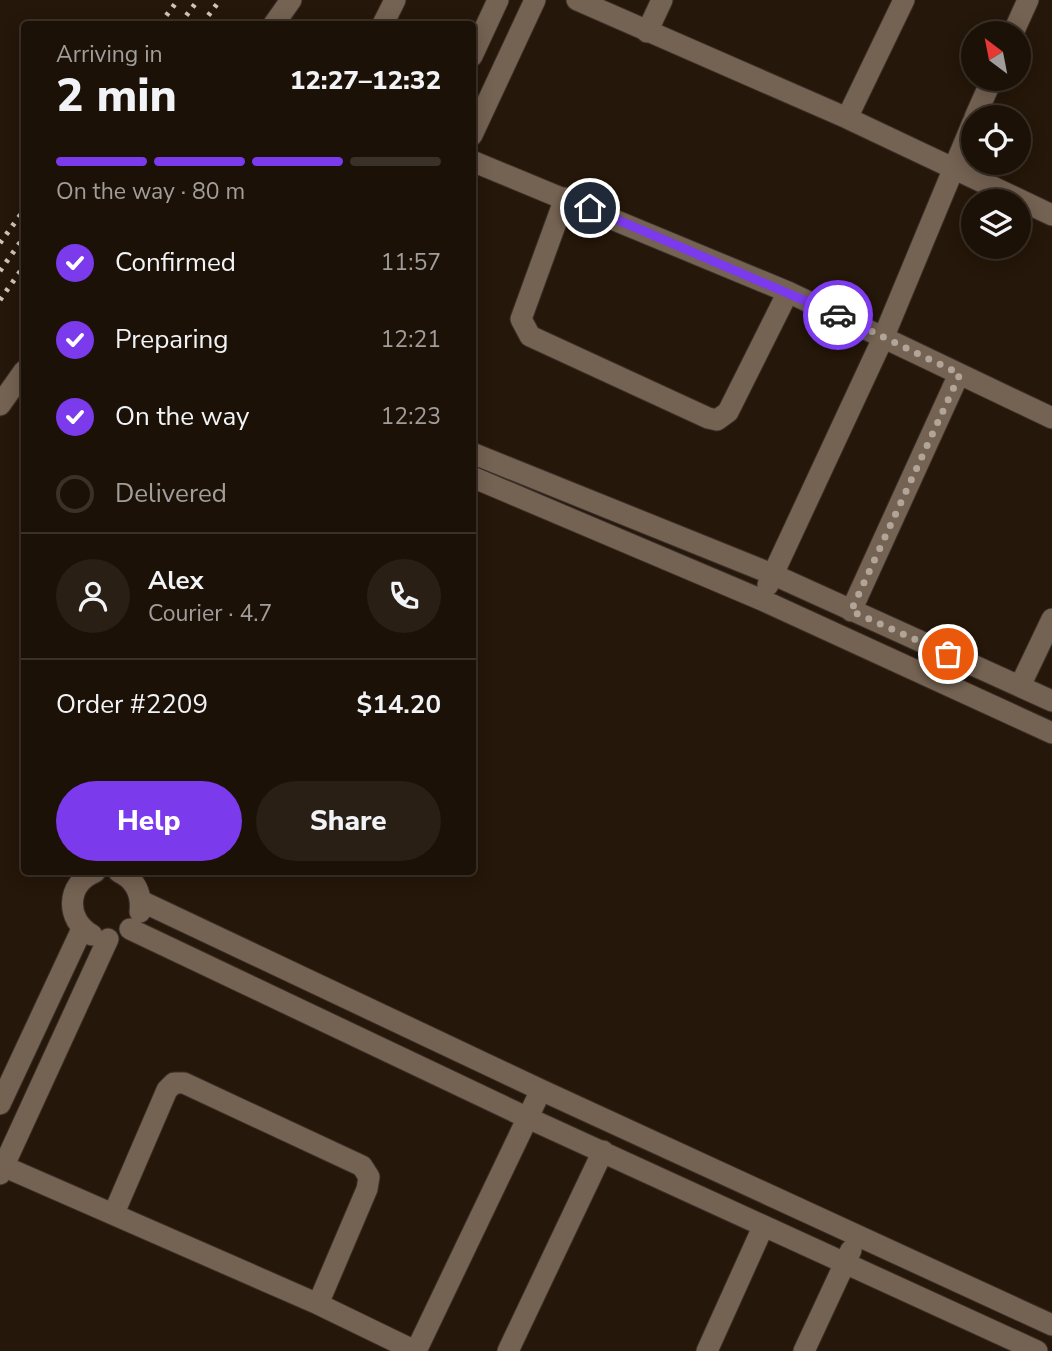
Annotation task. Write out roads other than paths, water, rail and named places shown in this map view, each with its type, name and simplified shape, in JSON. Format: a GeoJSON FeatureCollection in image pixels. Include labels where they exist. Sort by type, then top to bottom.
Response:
{"type":"FeatureCollection","features":[{"type":"Feature","properties":{"kind":"street"},"geometry":{"type":"LineString","coordinates":[[276,21],[291,0]]}},
{"type":"Feature","properties":{"kind":"street"},"geometry":{"type":"LineString","coordinates":[[384,21],[395,0]]}},
{"type":"Feature","properties":{"kind":"street"},"geometry":{"type":"LineString","coordinates":[[476,47],[498,0]]}},
{"type":"Feature","properties":{"kind":"street"},"geometry":{"type":"LineString","coordinates":[[476,126],[535,0]]}},
{"type":"Feature","properties":{"kind":"street"},"geometry":{"type":"LineString","coordinates":[[577,0],[847,118],[1052,215]]}},
{"type":"Feature","properties":{"kind":"street"},"geometry":{"type":"LineString","coordinates":[[647,32],[662,0]]}},
{"type":"Feature","properties":{"kind":"street"},"geometry":{"type":"LineString","coordinates":[[847,118],[904,0]]}},
{"type":"Feature","properties":{"kind":"street"},"geometry":{"type":"LineString","coordinates":[[1018,21],[1028,0]]}},
{"type":"Feature","properties":{"kind":"street"},"geometry":{"type":"LineString","coordinates":[[762,600],[884,337],[961,148]]}},
{"type":"Feature","properties":{"kind":"street"},"geometry":{"type":"LineString","coordinates":[[476,163],[788,292],[1052,418]]}},
{"type":"Feature","properties":{"kind":"street"},"geometry":{"type":"LineString","coordinates":[[565,198],[522,319],[524,329],[530,336],[708,418],[717,420],[728,412],[788,292]]}},
{"type":"Feature","properties":{"kind":"street"},"geometry":{"type":"LineString","coordinates":[[851,611],[960,374]]}},
{"type":"Feature","properties":{"kind":"street"},"geometry":{"type":"LineString","coordinates":[[0,405],[21,375]]}},
{"type":"Feature","properties":{"kind":"street"},"geometry":{"type":"LineString","coordinates":[[476,455],[772,574],[1052,701]]}},
{"type":"Feature","properties":{"kind":"street"},"geometry":{"type":"LineString","coordinates":[[476,479],[762,600],[1052,733]]}},
{"type":"Feature","properties":{"kind":"street"},"geometry":{"type":"LineString","coordinates":[[1020,686],[1052,619]]}},
{"type":"Feature","properties":{"kind":"street"},"geometry":{"type":"LineString","coordinates":[[90,875],[78,883],[71,907],[82,929],[99,938],[108,939],[130,929],[139,916],[142,887]]}},
{"type":"Feature","properties":{"kind":"street"},"geometry":{"type":"LineString","coordinates":[[124,875],[142,887],[541,1090],[1052,1325]]}},
{"type":"Feature","properties":{"kind":"street"},"geometry":{"type":"LineString","coordinates":[[0,1104],[82,929]]}},
{"type":"Feature","properties":{"kind":"street"},"geometry":{"type":"LineString","coordinates":[[130,929],[528,1118],[845,1263],[1014,1346],[1037,1351]]}},
{"type":"Feature","properties":{"kind":"street"},"geometry":{"type":"LineString","coordinates":[[108,939],[2,1170],[114,1213],[416,1351],[541,1090]]}},
{"type":"Feature","properties":{"kind":"street"},"geometry":{"type":"LineString","coordinates":[[114,1213],[167,1090],[174,1083],[184,1083],[362,1166],[369,1177],[368,1189],[318,1304]]}},
{"type":"Feature","properties":{"kind":"street"},"geometry":{"type":"LineString","coordinates":[[508,1351],[603,1151]]}},
{"type":"Feature","properties":{"kind":"street"},"geometry":{"type":"LineString","coordinates":[[707,1351],[763,1227]]}},
{"type":"Feature","properties":{"kind":"street"},"geometry":{"type":"LineString","coordinates":[[804,1351],[857,1235]]}},
{"type":"Feature","properties":{"kind":"railway"},"geometry":{"type":"LineString","coordinates":[[162,21],[178,0]]}},
{"type":"Feature","properties":{"kind":"railway"},"geometry":{"type":"LineString","coordinates":[[182,21],[198,0]]}},
{"type":"Feature","properties":{"kind":"railway"},"geometry":{"type":"LineString","coordinates":[[204,21],[220,0]]}},
{"type":"Feature","properties":{"kind":"railway"},"geometry":{"type":"LineString","coordinates":[[0,243],[21,214]]}},
{"type":"Feature","properties":{"kind":"railway"},"geometry":{"type":"LineString","coordinates":[[0,271],[21,241]]}},
{"type":"Feature","properties":{"kind":"railway"},"geometry":{"type":"LineString","coordinates":[[0,300],[21,270]]}}]}
